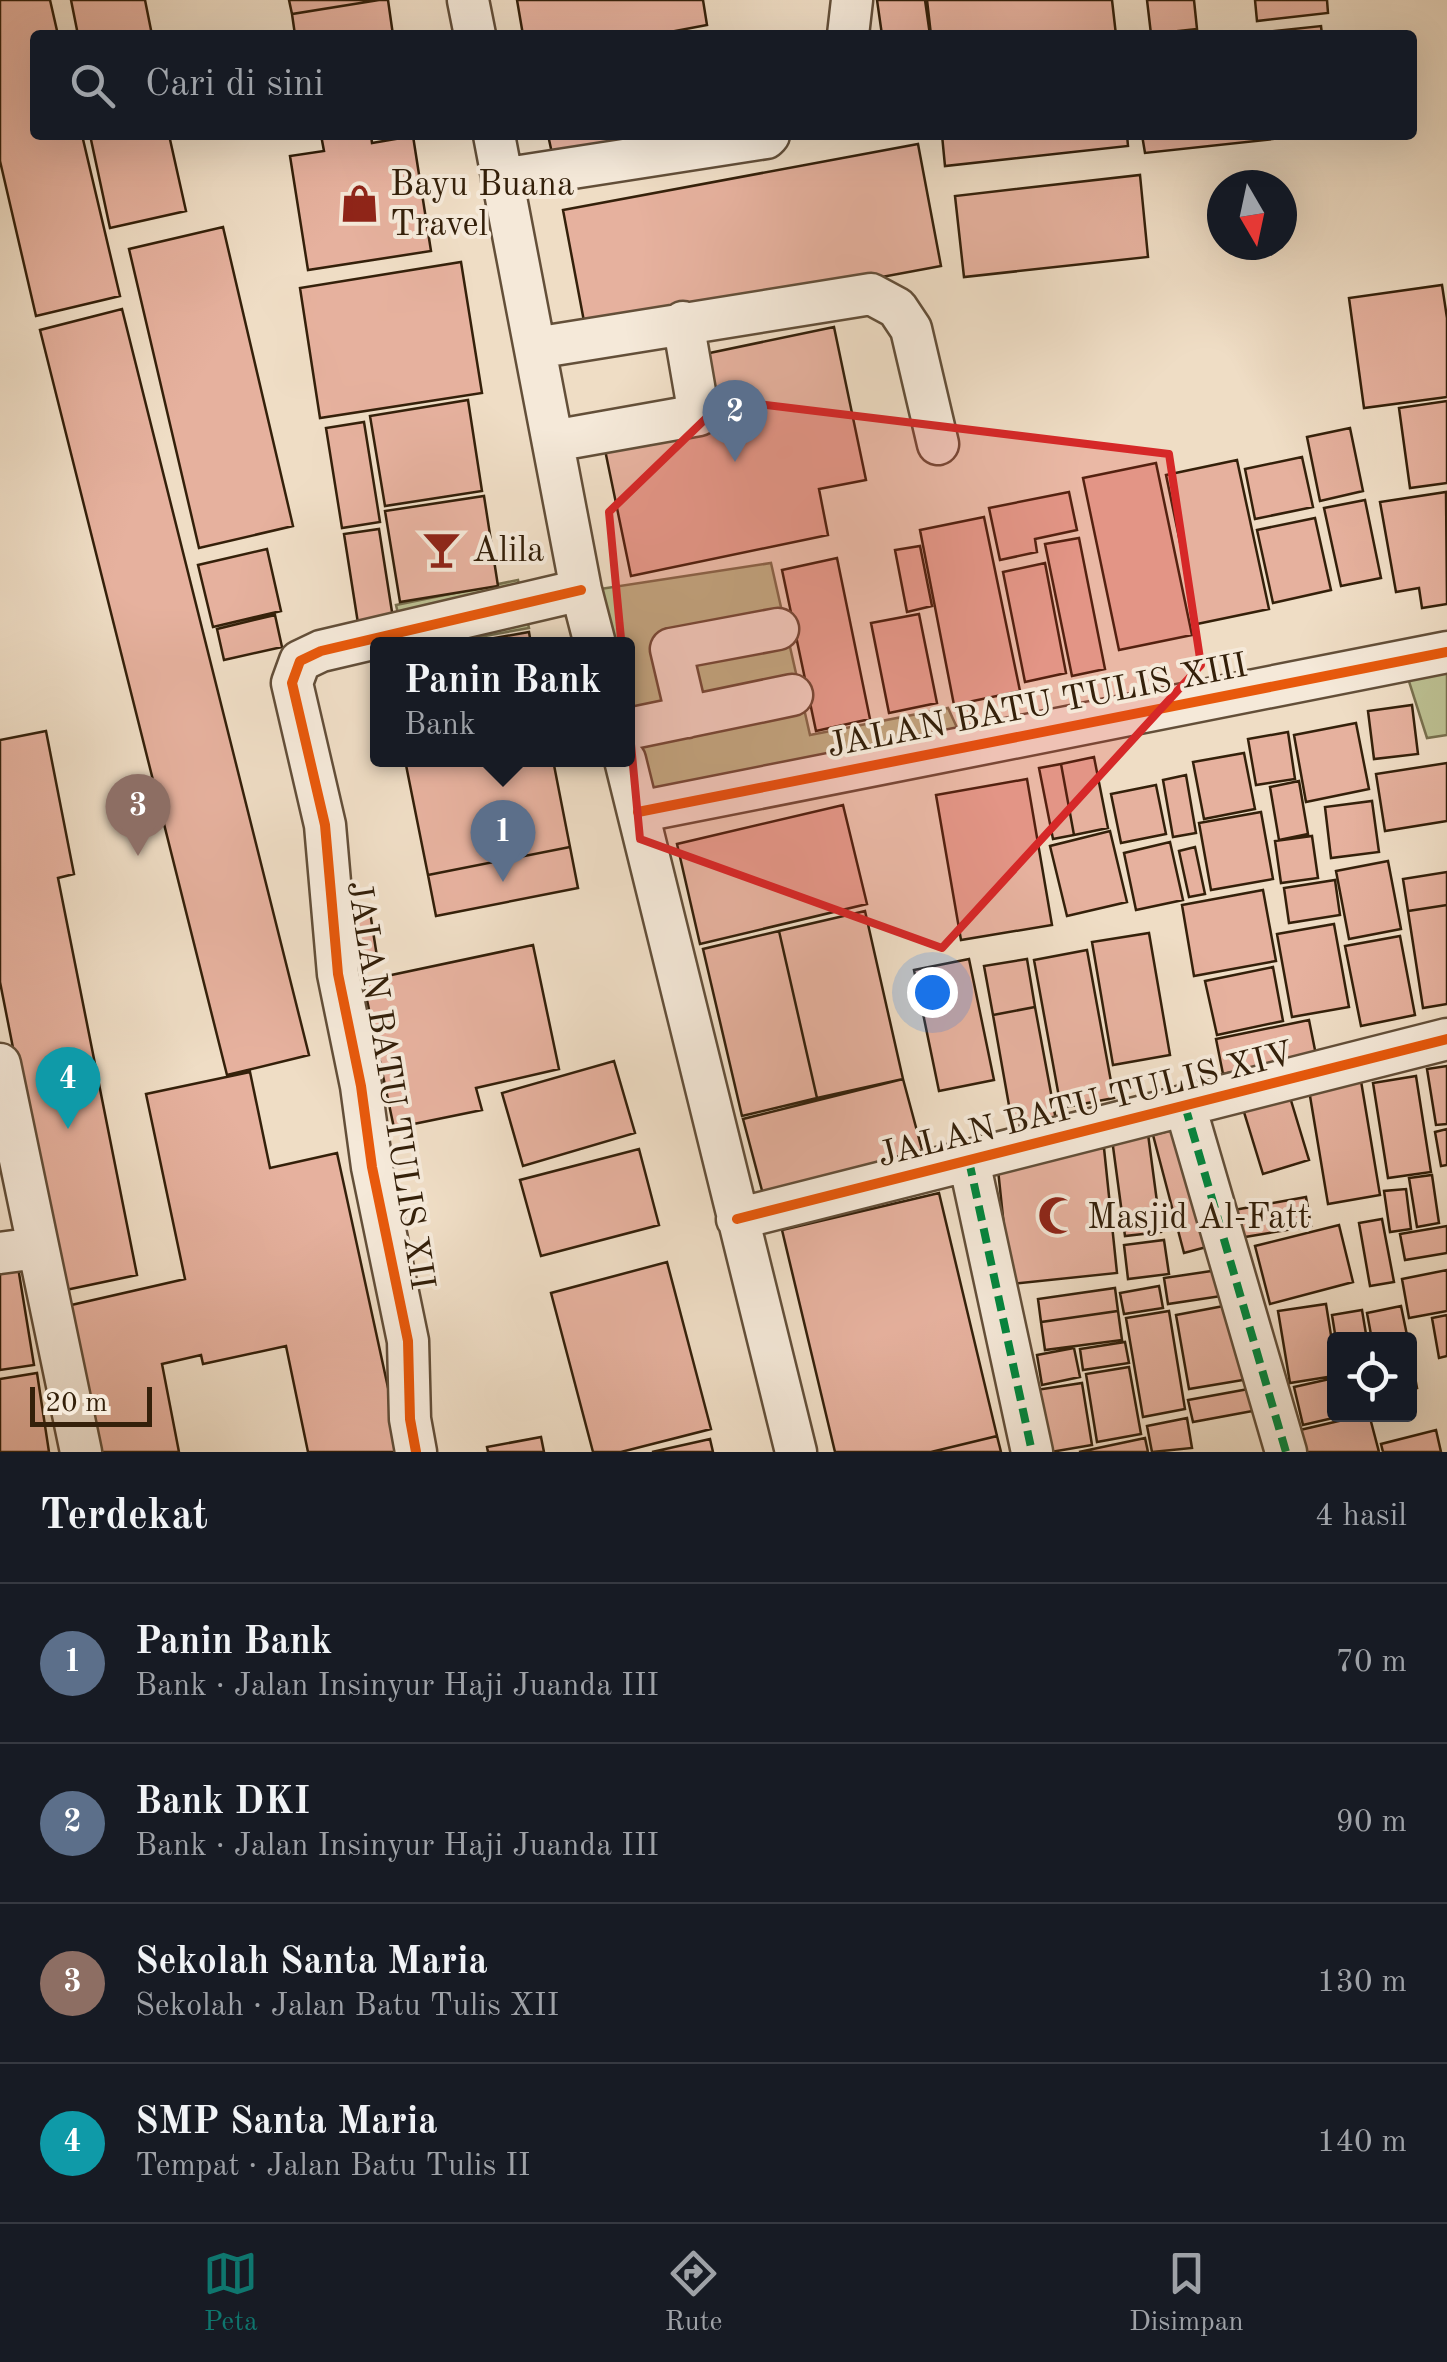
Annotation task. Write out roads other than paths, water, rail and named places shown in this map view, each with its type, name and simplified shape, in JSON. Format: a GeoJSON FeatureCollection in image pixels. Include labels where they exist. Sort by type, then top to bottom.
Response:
{"type":"FeatureCollection","features":[{"type":"Feature","properties":{"kind":"street"},"geometry":{"type":"LineString","coordinates":[[468,0],[474,30]]}},
{"type":"Feature","properties":{"kind":"street"},"geometry":{"type":"LineString","coordinates":[[849,30],[852,0]]}},
{"type":"Feature","properties":{"kind":"street"},"geometry":{"type":"LineString","coordinates":[[495,140],[593,637]]}},
{"type":"Feature","properties":{"kind":"street"},"geometry":{"type":"LineString","coordinates":[[502,179],[753,140]]}},
{"type":"Feature","properties":{"kind":"street"},"geometry":{"type":"LineString","coordinates":[[534,348],[870,294],[897,308],[910,329],[938,444]]}},
{"type":"Feature","properties":{"kind":"street"},"geometry":{"type":"LineString","coordinates":[[553,440],[699,415],[684,322]]}},
{"type":"Feature","properties":{"kind":"street","name":"JALAN BATU TULIS XII"},"geometry":{"type":"LineString","coordinates":[[381,637],[581,590]]}},
{"type":"Feature","properties":{"kind":"street"},"geometry":{"type":"LineString","coordinates":[[687,717],[671,649],[778,629]]}},
{"type":"Feature","properties":{"kind":"street","name":"JALAN BATU TULIS XII"},"geometry":{"type":"LineString","coordinates":[[370,640],[322,651],[300,661],[292,684],[325,825],[338,974],[408,1341],[410,1418],[416,1452]]}},
{"type":"Feature","properties":{"kind":"street","name":"JALAN BATU TULIS XIII"},"geometry":{"type":"LineString","coordinates":[[638,812],[1447,652]]}},
{"type":"Feature","properties":{"kind":"street"},"geometry":{"type":"LineString","coordinates":[[635,728],[792,695]]}},
{"type":"Feature","properties":{"kind":"street"},"geometry":{"type":"LineString","coordinates":[[627,767],[796,1452]]}},
{"type":"Feature","properties":{"kind":"street","name":"JALAN BATU TULIS XIV"},"geometry":{"type":"LineString","coordinates":[[737,1219],[1447,1039]]}},
{"type":"Feature","properties":{"kind":"street"},"geometry":{"type":"LineString","coordinates":[[0,1064],[19,1251],[81,1452]]}},
{"type":"Feature","properties":{"kind":"street"},"geometry":{"type":"LineString","coordinates":[[1185,1106],[1286,1452]]}},
{"type":"Feature","properties":{"kind":"street"},"geometry":{"type":"LineString","coordinates":[[968,1161],[1032,1452]]}},
{"type":"Feature","properties":{"kind":"place","name":"Bayu Buana Travel"},"geometry":{"type":"Point","coordinates":[360,203]}},
{"type":"Feature","properties":{"kind":"place","name":"Bank DKI"},"geometry":{"type":"Point","coordinates":[735,462]}},
{"type":"Feature","properties":{"kind":"place","name":"Alila"},"geometry":{"type":"Point","coordinates":[442,549]}},
{"type":"Feature","properties":{"kind":"place","name":"Sekolah Santa Maria"},"geometry":{"type":"Point","coordinates":[138,856]}},
{"type":"Feature","properties":{"kind":"place","name":"Panin Bank"},"geometry":{"type":"Point","coordinates":[503,882]}},
{"type":"Feature","properties":{"kind":"place","name":"SMP Santa Maria"},"geometry":{"type":"Point","coordinates":[68,1129]}},
{"type":"Feature","properties":{"kind":"place","name":"Masjid Al-Fatt"},"geometry":{"type":"Point","coordinates":[1057,1216]}}]}
